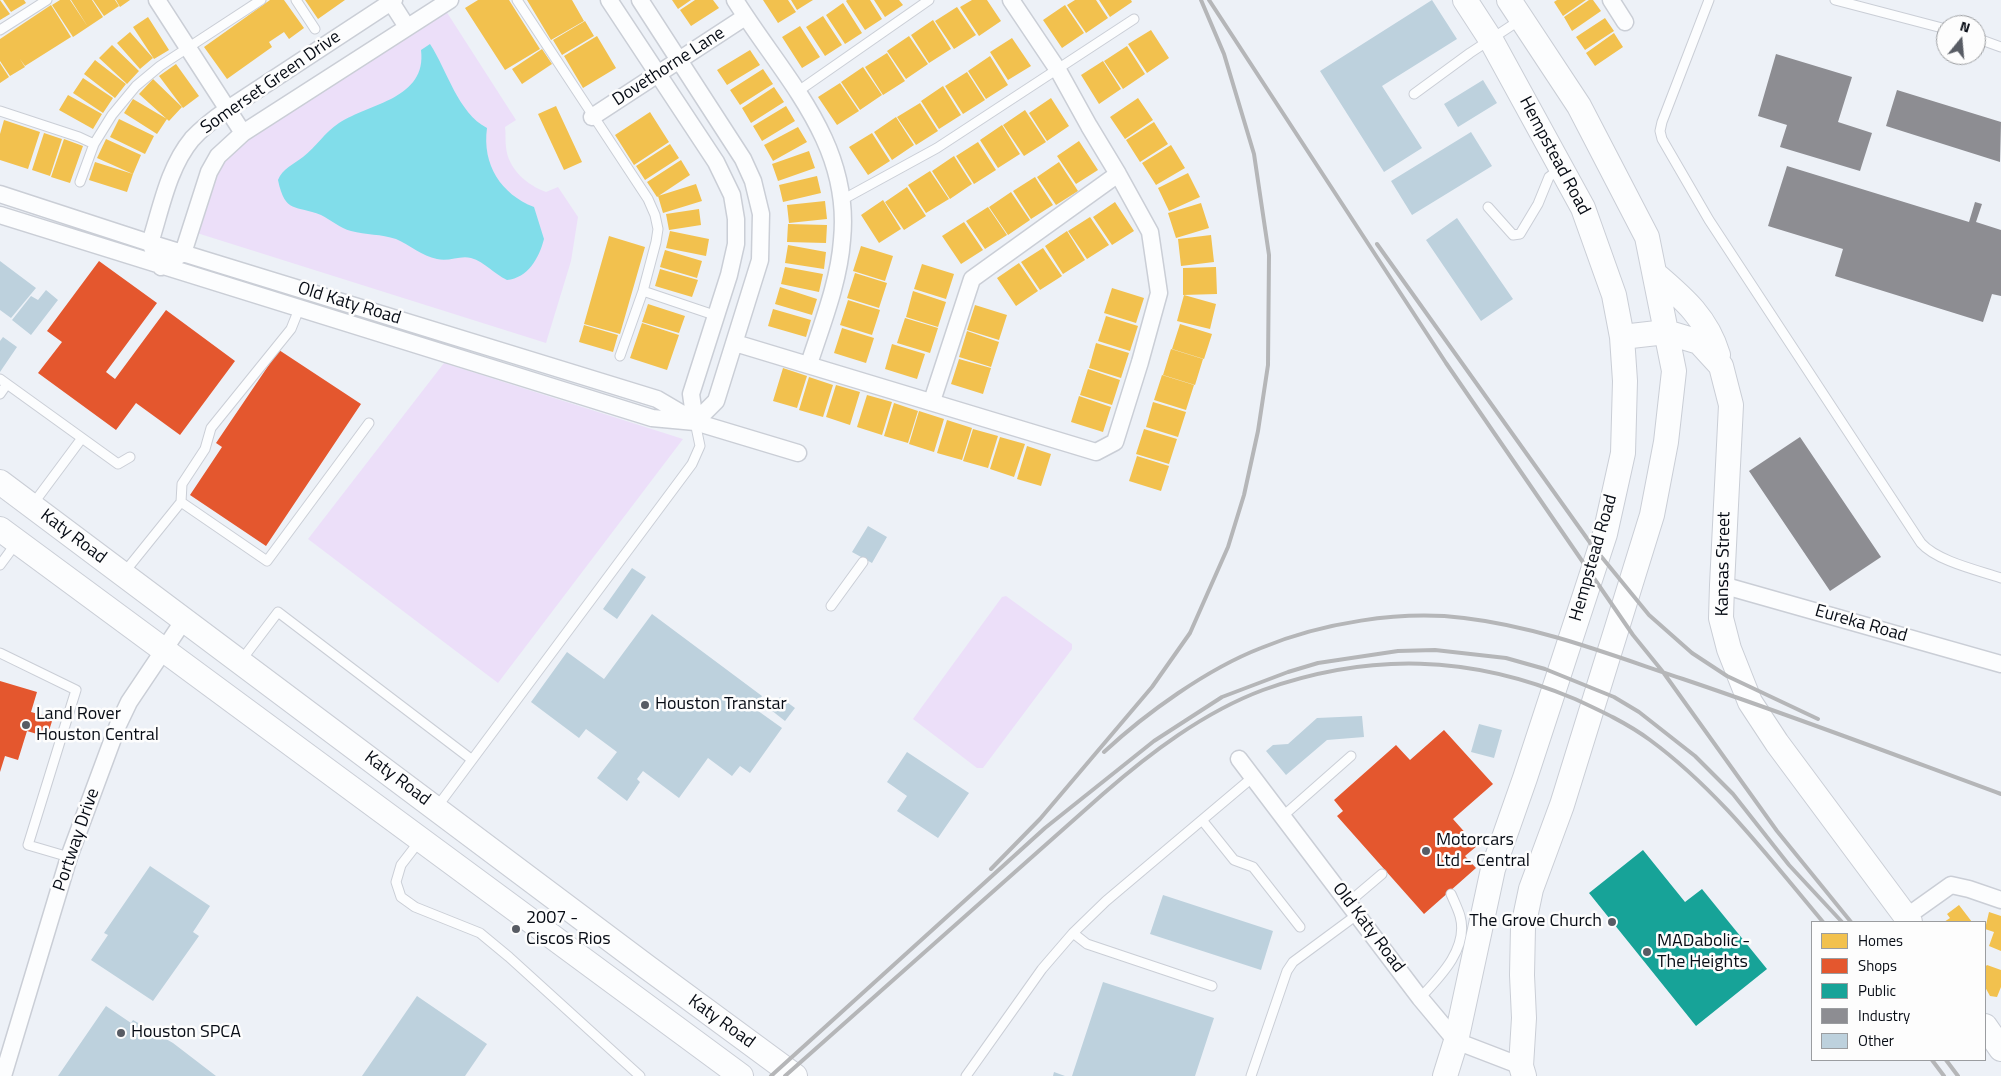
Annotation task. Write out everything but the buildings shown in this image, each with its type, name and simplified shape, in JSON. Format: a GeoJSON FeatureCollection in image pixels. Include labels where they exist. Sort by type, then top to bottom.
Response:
{"type":"FeatureCollection","features":[{"type":"Feature","properties":{"kind":"main road","name":"Hempstead Road"},"geometry":{"type":"LineString","coordinates":[[1445,1076],[1456,1041],[1493,869],[1526,778],[1605,534],[1622,453],[1625,381],[1622,337],[1614,295],[1583,208],[1491,40],[1465,0]]}},
{"type":"Feature","properties":{"kind":"main road"},"geometry":{"type":"LineString","coordinates":[[1516,9],[1579,106],[1647,237],[1674,371],[1666,442],[1652,515],[1562,805],[1532,889],[1523,927],[1522,975],[1524,1018],[1522,1071]]}},
{"type":"Feature","properties":{"kind":"main road"},"geometry":{"type":"LineString","coordinates":[[1655,274],[1691,305],[1713,337],[1721,366]]}},
{"type":"Feature","properties":{"kind":"main road"},"geometry":{"type":"LineString","coordinates":[[1622,337],[1666,332]]}},
{"type":"Feature","properties":{"kind":"main road","name":"Kansas Street"},"geometry":{"type":"LineString","coordinates":[[1666,332],[1699,342],[1721,366],[1731,406],[1721,618],[1727,641],[1750,702],[1777,744],[1908,919]]}},
{"type":"Feature","properties":{"kind":"main road","name":"Katy Road"},"geometry":{"type":"LineString","coordinates":[[0,482],[631,956],[795,1076]]}},
{"type":"Feature","properties":{"kind":"main road","name":"Katy Road"},"geometry":{"type":"LineString","coordinates":[[9,535],[741,1076]]}},
{"type":"Feature","properties":{"kind":"main road"},"geometry":{"type":"LineString","coordinates":[[221,691],[240,662]]}},
{"type":"Feature","properties":{"kind":"main road"},"geometry":{"type":"LineString","coordinates":[[421,839],[436,808]]}},
{"type":"Feature","properties":{"kind":"main road"},"geometry":{"type":"LineString","coordinates":[[1986,1027],[2001,1049]]}},
{"type":"Feature","properties":{"kind":"street"},"geometry":{"type":"LineString","coordinates":[[157,0],[244,133]]}},
{"type":"Feature","properties":{"kind":"street","name":"Somerset Green Drive"},"geometry":{"type":"LineString","coordinates":[[183,253],[209,172],[218,156],[244,133],[450,0]]}},
{"type":"Feature","properties":{"kind":"street"},"geometry":{"type":"LineString","coordinates":[[609,0],[716,162],[732,195],[736,219],[736,244],[730,275],[692,394],[695,422]]}},
{"type":"Feature","properties":{"kind":"street"},"geometry":{"type":"LineString","coordinates":[[640,0],[736,147],[749,170],[761,214],[760,260],[735,342],[716,401],[695,422]]}},
{"type":"Feature","properties":{"kind":"street"},"geometry":{"type":"LineString","coordinates":[[735,0],[797,92],[826,140],[836,165],[842,200],[842,241],[838,268],[809,364]]}},
{"type":"Feature","properties":{"kind":"street"},"geometry":{"type":"LineString","coordinates":[[735,342],[1096,452],[1114,442],[1160,293],[1150,232],[1058,70],[1011,0]]}},
{"type":"Feature","properties":{"kind":"street"},"geometry":{"type":"LineString","coordinates":[[1611,0],[1625,22]]}},
{"type":"Feature","properties":{"kind":"street","name":"Somerset Green Drive"},"geometry":{"type":"LineString","coordinates":[[150,243],[173,171],[179,158],[198,133],[228,109],[392,1],[407,28]]}},
{"type":"Feature","properties":{"kind":"street","name":"Dovethorne Lane"},"geometry":{"type":"LineString","coordinates":[[592,117],[746,17]]}},
{"type":"Feature","properties":{"kind":"street"},"geometry":{"type":"LineString","coordinates":[[932,401],[972,279],[1118,174]]}},
{"type":"Feature","properties":{"kind":"street","name":"Old Katy Road"},"geometry":{"type":"LineString","coordinates":[[0,194],[150,243],[657,399],[695,422]]}},
{"type":"Feature","properties":{"kind":"street","name":"Old Katy Road"},"geometry":{"type":"LineString","coordinates":[[0,216],[652,418],[695,422],[798,453]]}},
{"type":"Feature","properties":{"kind":"street"},"geometry":{"type":"LineString","coordinates":[[150,243],[161,267],[183,253]]}},
{"type":"Feature","properties":{"kind":"street"},"geometry":{"type":"LineString","coordinates":[[717,316],[740,324]]}},
{"type":"Feature","properties":{"kind":"street"},"geometry":{"type":"LineString","coordinates":[[432,350],[438,332]]}},
{"type":"Feature","properties":{"kind":"street","name":"Eureka Road"},"geometry":{"type":"LineString","coordinates":[[1722,585],[1999,661]]}},
{"type":"Feature","properties":{"kind":"street","name":"Portway Drive"},"geometry":{"type":"LineString","coordinates":[[3,1076],[69,857],[118,725],[129,702],[184,620]]}},
{"type":"Feature","properties":{"kind":"street","name":"Old Katy Road"},"geometry":{"type":"LineString","coordinates":[[1239,759],[1354,908],[1420,998],[1456,1041],[1522,1071]]}},
{"type":"Feature","properties":{"kind":"street"},"geometry":{"type":"LineString","coordinates":[[1908,919],[1952,885],[2001,900]]}},
{"type":"Feature","properties":{"kind":"lane"},"geometry":{"type":"LineString","coordinates":[[0,30],[47,0]]}},
{"type":"Feature","properties":{"kind":"lane"},"geometry":{"type":"LineString","coordinates":[[80,182],[94,144],[112,115],[136,86],[160,66],[261,0]]}},
{"type":"Feature","properties":{"kind":"lane"},"geometry":{"type":"LineString","coordinates":[[296,0],[315,29]]}},
{"type":"Feature","properties":{"kind":"lane"},"geometry":{"type":"LineString","coordinates":[[517,0],[592,117],[648,199],[655,215],[658,229],[656,242],[620,356]]}},
{"type":"Feature","properties":{"kind":"lane"},"geometry":{"type":"LineString","coordinates":[[797,92],[929,0]]}},
{"type":"Feature","properties":{"kind":"lane"},"geometry":{"type":"LineString","coordinates":[[1709,0],[1662,122],[1660,131],[1662,139],[1710,220],[1920,543],[1927,550],[1938,555],[2001,578]]}},
{"type":"Feature","properties":{"kind":"lane"},"geometry":{"type":"LineString","coordinates":[[1835,0],[1936,26]]}},
{"type":"Feature","properties":{"kind":"lane"},"geometry":{"type":"LineString","coordinates":[[1414,94],[1491,40],[1516,9]]}},
{"type":"Feature","properties":{"kind":"lane"},"geometry":{"type":"LineString","coordinates":[[842,200],[937,148],[1134,19]]}},
{"type":"Feature","properties":{"kind":"lane"},"geometry":{"type":"LineString","coordinates":[[1986,42],[2001,47]]}},
{"type":"Feature","properties":{"kind":"lane"},"geometry":{"type":"LineString","coordinates":[[0,112],[79,137],[94,144]]}},
{"type":"Feature","properties":{"kind":"lane"},"geometry":{"type":"LineString","coordinates":[[1488,207],[1513,235],[1520,234],[1538,204],[1549,177],[1561,168]]}},
{"type":"Feature","properties":{"kind":"lane"},"geometry":{"type":"LineString","coordinates":[[642,291],[717,316]]}},
{"type":"Feature","properties":{"kind":"lane"},"geometry":{"type":"LineString","coordinates":[[123,574],[182,502],[182,484],[205,449],[211,428],[291,329],[299,310]]}},
{"type":"Feature","properties":{"kind":"lane"},"geometry":{"type":"LineString","coordinates":[[0,394],[3,382],[118,464],[130,457]]}},
{"type":"Feature","properties":{"kind":"lane"},"geometry":{"type":"LineString","coordinates":[[436,808],[692,464],[700,446],[695,422]]}},
{"type":"Feature","properties":{"kind":"lane"},"geometry":{"type":"LineString","coordinates":[[182,502],[267,561],[369,423]]}},
{"type":"Feature","properties":{"kind":"lane"},"geometry":{"type":"LineString","coordinates":[[32,506],[82,438]]}},
{"type":"Feature","properties":{"kind":"lane"},"geometry":{"type":"LineString","coordinates":[[0,565],[9,535]]}},
{"type":"Feature","properties":{"kind":"lane"},"geometry":{"type":"LineString","coordinates":[[831,606],[863,562]]}},
{"type":"Feature","properties":{"kind":"lane"},"geometry":{"type":"LineString","coordinates":[[240,662],[278,612],[471,759]]}},
{"type":"Feature","properties":{"kind":"lane"},"geometry":{"type":"LineString","coordinates":[[0,654],[76,690],[28,845],[69,857]]}},
{"type":"Feature","properties":{"kind":"lane"},"geometry":{"type":"LineString","coordinates":[[1283,816],[1351,756]]}},
{"type":"Feature","properties":{"kind":"lane"},"geometry":{"type":"LineString","coordinates":[[966,1076],[1042,969],[1073,933],[1106,901],[1253,777]]}},
{"type":"Feature","properties":{"kind":"lane"},"geometry":{"type":"LineString","coordinates":[[1202,820],[1234,860],[1253,867],[1300,927]]}},
{"type":"Feature","properties":{"kind":"lane"},"geometry":{"type":"LineString","coordinates":[[421,839],[401,865],[396,882],[401,897],[415,907],[480,933],[640,1076]]}},
{"type":"Feature","properties":{"kind":"lane"},"geometry":{"type":"LineString","coordinates":[[1251,1076],[1287,971],[1293,962],[1354,908],[1382,874]]}},
{"type":"Feature","properties":{"kind":"lane"},"geometry":{"type":"LineString","coordinates":[[1420,998],[1438,980],[1452,960],[1461,935],[1461,917],[1451,894]]}},
{"type":"Feature","properties":{"kind":"lane"},"geometry":{"type":"LineString","coordinates":[[1073,933],[1087,944],[1212,986]]}},
{"type":"Feature","properties":{"kind":"shaded area"},"geometry":{"type":"Polygon","coordinates":[[[446,11],[516,120],[505,127],[510,162],[520,175],[539,189],[546,192],[558,187],[578,217],[571,261],[546,343],[197,233],[216,178],[236,148],[446,11]]]}},
{"type":"Feature","properties":{"kind":"shaded area"},"geometry":{"type":"Polygon","coordinates":[[[444,363],[683,439],[498,683],[308,539],[444,363]]]}},
{"type":"Feature","properties":{"kind":"shaded area"},"geometry":{"type":"Polygon","coordinates":[[[1006,596],[1072,644],[1072,649],[983,768],[977,768],[913,719],[1002,597],[1006,596]]]}},
{"type":"Feature","properties":{"kind":"water"},"geometry":{"type":"Polygon","coordinates":[[[430,44],[461,102],[477,121],[487,128],[488,154],[496,176],[512,194],[534,207],[544,239],[532,266],[514,278],[507,280],[481,262],[471,258],[437,259],[396,239],[347,230],[321,215],[293,206],[284,198],[281,191],[278,180],[282,173],[308,153],[334,127],[406,89],[415,79],[420,66],[421,50],[430,44]]]}},
{"type":"Feature","properties":{"kind":"railway"},"geometry":{"type":"LineString","coordinates":[[991,869],[1040,819],[1152,687],[1190,633],[1228,547],[1244,495],[1258,431],[1268,365],[1269,255],[1254,154],[1224,54],[1201,0]]}},
{"type":"Feature","properties":{"kind":"railway"},"geometry":{"type":"LineString","coordinates":[[1209,0],[1446,363],[1633,635],[1663,672],[1777,831],[1850,921]]}},
{"type":"Feature","properties":{"kind":"railway"},"geometry":{"type":"LineString","coordinates":[[1377,244],[1591,544],[1649,615],[1692,653],[1727,676],[1818,719]]}},
{"type":"Feature","properties":{"kind":"railway"},"geometry":{"type":"LineString","coordinates":[[1104,752],[1139,722],[1178,693],[1240,657],[1261,648],[1284,639],[1335,625],[1387,617],[1439,616],[1492,622],[1575,643],[1842,735],[2001,794]]}},
{"type":"Feature","properties":{"kind":"railway"},"geometry":{"type":"LineString","coordinates":[[771,1076],[1045,828],[1154,741],[1222,697],[1288,672],[1318,663],[1398,651],[1435,650],[1506,658],[1545,669],[1614,697],[1639,712],[1695,756],[1733,794],[1789,865],[1841,921]]}},
{"type":"Feature","properties":{"kind":"railway"},"geometry":{"type":"LineString","coordinates":[[785,1076],[1103,794],[1178,735],[1220,710],[1263,690],[1342,669],[1420,664],[1459,667],[1536,684],[1575,699],[1614,718],[1650,740],[1698,781],[1742,826],[1822,921]]}},
{"type":"Feature","properties":{"kind":"railway"},"geometry":{"type":"LineString","coordinates":[[1933,1061],[1944,1076]]}},
{"type":"Feature","properties":{"kind":"railway"},"geometry":{"type":"LineString","coordinates":[[1947,1061],[1958,1076]]}},
{"type":"Feature","properties":{"kind":"place","name":"Houston Transtar"},"geometry":{"type":"Point","coordinates":[645,705]}},
{"type":"Feature","properties":{"kind":"place","name":"Land Rover Houston Central"},"geometry":{"type":"Point","coordinates":[26,725]}},
{"type":"Feature","properties":{"kind":"place","name":"Motorcars Ltd - Central"},"geometry":{"type":"Point","coordinates":[1426,851]}},
{"type":"Feature","properties":{"kind":"place","name":"The Grove Church"},"geometry":{"type":"Point","coordinates":[1612,922]}},
{"type":"Feature","properties":{"kind":"place","name":"2007 - Ciscos Rios"},"geometry":{"type":"Point","coordinates":[516,929]}},
{"type":"Feature","properties":{"kind":"place","name":"MADabolic - The Heights"},"geometry":{"type":"Point","coordinates":[1647,952]}},
{"type":"Feature","properties":{"kind":"place","name":"Houston SPCA"},"geometry":{"type":"Point","coordinates":[121,1033]}}]}
